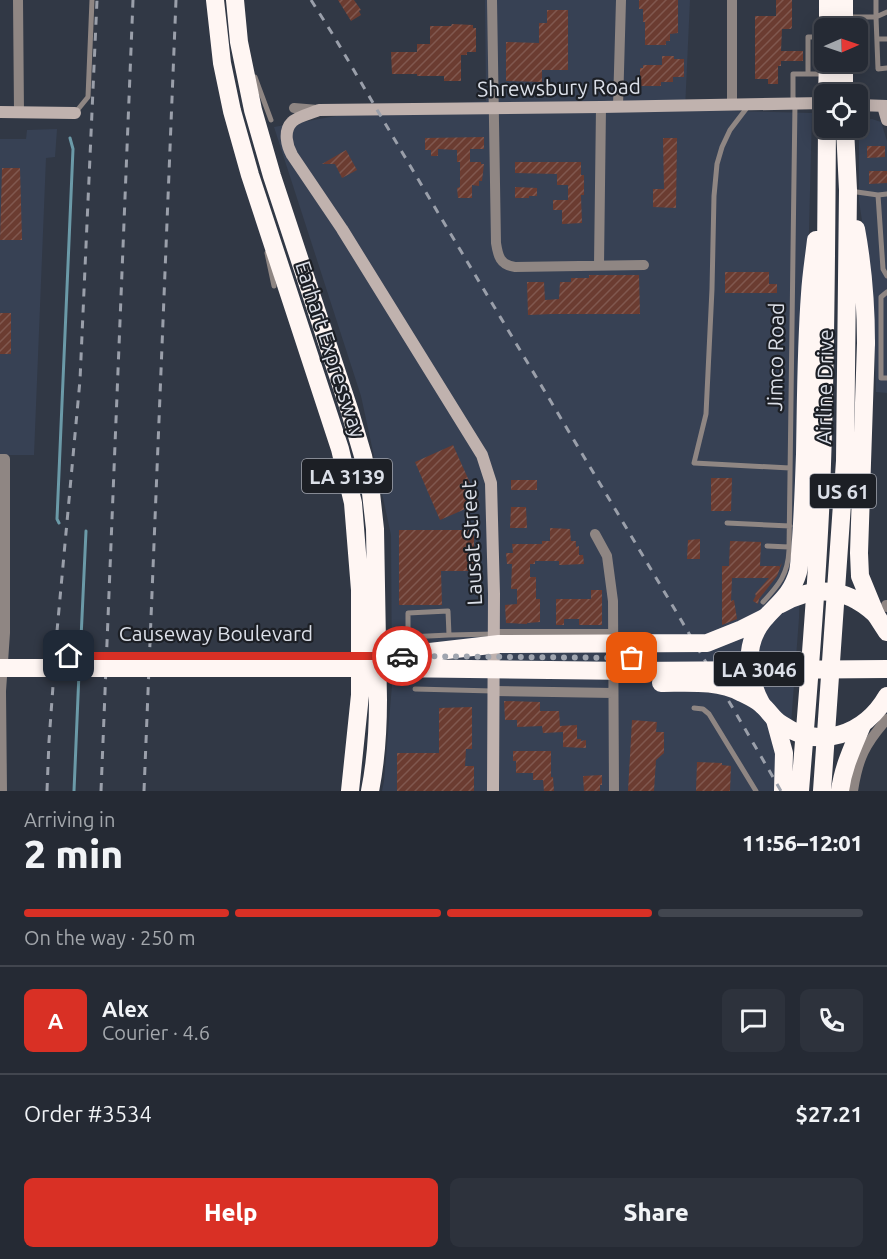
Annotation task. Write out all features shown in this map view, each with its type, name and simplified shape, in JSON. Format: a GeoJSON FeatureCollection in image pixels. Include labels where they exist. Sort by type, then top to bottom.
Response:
{"type":"FeatureCollection","features":[{"type":"Feature","properties":{"kind":"highway","name":"Earhart Expressway"},"geometry":{"type":"LineString","coordinates":[[215,0],[222,63],[232,111],[250,174],[340,449],[353,503],[360,590],[360,695],[350,791]]}},
{"type":"Feature","properties":{"kind":"highway"},"geometry":{"type":"LineString","coordinates":[[828,0],[828,18]]}},
{"type":"Feature","properties":{"kind":"highway","name":"Earhart Expressway"},"geometry":{"type":"LineString","coordinates":[[235,1],[239,42],[253,110],[272,176],[350,412],[371,494],[375,529],[378,700],[377,734],[370,791]]}},
{"type":"Feature","properties":{"kind":"highway","name":"Airline Drive"},"geometry":{"type":"LineString","coordinates":[[800,791],[815,606],[821,492],[827,138]]}},
{"type":"Feature","properties":{"kind":"highway","name":"Airline Drive"},"geometry":{"type":"LineString","coordinates":[[822,791],[845,461],[848,190],[845,138]]}},
{"type":"Feature","properties":{"kind":"highway"},"geometry":{"type":"LineString","coordinates":[[848,190],[861,253],[866,344],[860,576],[885,620]]}},
{"type":"Feature","properties":{"kind":"highway"},"geometry":{"type":"LineString","coordinates":[[391,662],[500,644],[707,643],[742,629],[790,591],[798,571],[804,508],[810,293],[816,240],[826,191]]}},
{"type":"Feature","properties":{"kind":"highway"},"geometry":{"type":"LineString","coordinates":[[877,717],[843,734],[823,737],[792,731],[775,720],[762,705],[754,691],[749,661],[754,638],[770,608],[804,593],[830,591],[843,594],[855,599],[885,620]]}},
{"type":"Feature","properties":{"kind":"highway","name":"Causeway Boulevard"},"geometry":{"type":"LineString","coordinates":[[0,656],[391,662],[632,671],[887,669]]}},
{"type":"Feature","properties":{"kind":"highway"},"geometry":{"type":"LineString","coordinates":[[391,662],[887,657]]}},
{"type":"Feature","properties":{"kind":"highway"},"geometry":{"type":"LineString","coordinates":[[391,662],[493,681],[701,683],[742,692],[762,705]]}},
{"type":"Feature","properties":{"kind":"highway","name":"Causeway Boulevard"},"geometry":{"type":"LineString","coordinates":[[0,668],[391,662]]}},
{"type":"Feature","properties":{"kind":"highway"},"geometry":{"type":"LineString","coordinates":[[840,791],[847,761],[877,717],[887,696]]}},
{"type":"Feature","properties":{"kind":"highway"},"geometry":{"type":"LineString","coordinates":[[775,720],[784,753],[783,791]]}},
{"type":"Feature","properties":{"kind":"street"},"geometry":{"type":"LineString","coordinates":[[18,0],[19,112]]}},
{"type":"Feature","properties":{"kind":"street"},"geometry":{"type":"LineString","coordinates":[[492,0],[498,256],[503,263],[515,267],[644,265]]}},
{"type":"Feature","properties":{"kind":"street"},"geometry":{"type":"LineString","coordinates":[[618,106],[621,0]]}},
{"type":"Feature","properties":{"kind":"street"},"geometry":{"type":"LineString","coordinates":[[732,0],[732,104]]}},
{"type":"Feature","properties":{"kind":"street","name":"Shrewsbury Road"},"geometry":{"type":"LineString","coordinates":[[294,108],[319,110],[814,103]]}},
{"type":"Feature","properties":{"kind":"street"},"geometry":{"type":"LineString","coordinates":[[868,105],[885,106],[887,120]]}},
{"type":"Feature","properties":{"kind":"street"},"geometry":{"type":"LineString","coordinates":[[599,265],[601,107]]}},
{"type":"Feature","properties":{"kind":"street","name":"Lausat Street"},"geometry":{"type":"LineString","coordinates":[[319,110],[292,122],[288,129],[288,147],[482,455],[491,483],[494,634],[493,791]]}},
{"type":"Feature","properties":{"kind":"street"},"geometry":{"type":"LineString","coordinates":[[0,112],[75,113]]}},
{"type":"Feature","properties":{"kind":"street"},"geometry":{"type":"LineString","coordinates":[[2,459],[2,791]]}},
{"type":"Feature","properties":{"kind":"street"},"geometry":{"type":"LineString","coordinates":[[595,534],[607,556],[613,601],[614,791]]}},
{"type":"Feature","properties":{"kind":"street"},"geometry":{"type":"LineString","coordinates":[[494,634],[612,634]]}},
{"type":"Feature","properties":{"kind":"street"},"geometry":{"type":"LineString","coordinates":[[493,691],[613,693]]}},
{"type":"Feature","properties":{"kind":"street"},"geometry":{"type":"LineString","coordinates":[[853,791],[856,771],[862,754],[873,735],[877,717]]}},
{"type":"Feature","properties":{"kind":"lane"},"geometry":{"type":"LineString","coordinates":[[75,113],[88,97],[92,0]]}},
{"type":"Feature","properties":{"kind":"lane"},"geometry":{"type":"LineString","coordinates":[[876,0],[878,69],[887,69]]}},
{"type":"Feature","properties":{"kind":"lane"},"geometry":{"type":"LineString","coordinates":[[235,1],[244,36]]}},
{"type":"Feature","properties":{"kind":"lane"},"geometry":{"type":"LineString","coordinates":[[844,15],[876,17],[887,12]]}},
{"type":"Feature","properties":{"kind":"lane"},"geometry":{"type":"LineString","coordinates":[[814,37],[808,37],[808,74],[815,72]]}},
{"type":"Feature","properties":{"kind":"lane"},"geometry":{"type":"LineString","coordinates":[[877,39],[887,39]]}},
{"type":"Feature","properties":{"kind":"lane"},"geometry":{"type":"LineString","coordinates":[[253,70],[271,120]]}},
{"type":"Feature","properties":{"kind":"lane","name":"Jimco Road"},"geometry":{"type":"LineString","coordinates":[[770,608],[789,560],[795,103],[793,97],[794,74],[808,74]]}},
{"type":"Feature","properties":{"kind":"lane"},"geometry":{"type":"LineString","coordinates":[[750,104],[730,130],[717,165],[706,414],[694,463],[790,468]]}},
{"type":"Feature","properties":{"kind":"lane"},"geometry":{"type":"LineString","coordinates":[[250,174],[273,286]]}},
{"type":"Feature","properties":{"kind":"lane"},"geometry":{"type":"LineString","coordinates":[[848,190],[878,195],[887,194]]}},
{"type":"Feature","properties":{"kind":"lane"},"geometry":{"type":"LineString","coordinates":[[878,195],[883,268],[887,276]]}},
{"type":"Feature","properties":{"kind":"lane"},"geometry":{"type":"LineString","coordinates":[[887,292],[881,297],[881,378],[887,378]]}},
{"type":"Feature","properties":{"kind":"lane"},"geometry":{"type":"LineString","coordinates":[[845,461],[871,460]]}},
{"type":"Feature","properties":{"kind":"lane"},"geometry":{"type":"LineString","coordinates":[[727,524],[790,526]]}},
{"type":"Feature","properties":{"kind":"lane"},"geometry":{"type":"LineString","coordinates":[[767,546],[789,547]]}},
{"type":"Feature","properties":{"kind":"lane"},"geometry":{"type":"LineString","coordinates":[[448,635],[448,611],[408,613],[408,637],[494,634]]}},
{"type":"Feature","properties":{"kind":"lane"},"geometry":{"type":"LineString","coordinates":[[415,689],[493,691]]}},
{"type":"Feature","properties":{"kind":"lane"},"geometry":{"type":"LineString","coordinates":[[694,708],[703,709],[709,714],[756,791]]}},
{"type":"Feature","properties":{"kind":"shaded area"},"geometry":{"type":"Polygon","coordinates":[[[485,0],[690,0],[685,110],[812,113],[799,618],[786,791],[382,791],[392,685],[391,535],[361,396],[274,127],[381,108],[486,101],[485,0]]]}},
{"type":"Feature","properties":{"kind":"shaded area"},"geometry":{"type":"Polygon","coordinates":[[[868,120],[881,122],[887,141],[887,393],[876,392],[873,293],[859,201],[859,138],[868,138],[868,120]]]}},
{"type":"Feature","properties":{"kind":"shaded area"},"geometry":{"type":"Polygon","coordinates":[[[57,129],[55,157],[46,158],[34,455],[0,455],[0,139],[26,139],[27,130],[57,129]]]}},
{"type":"Feature","properties":{"kind":"building"},"geometry":{"type":"Polygon","coordinates":[[[338,0],[354,0],[361,10],[359,11],[361,15],[351,21],[338,0]]]}},
{"type":"Feature","properties":{"kind":"building"},"geometry":{"type":"Polygon","coordinates":[[[639,0],[678,0],[678,33],[670,34],[670,41],[666,41],[666,45],[645,45],[645,22],[643,22],[643,9],[639,9],[639,0]]]}},
{"type":"Feature","properties":{"kind":"building"},"geometry":{"type":"Polygon","coordinates":[[[776,0],[792,0],[792,27],[782,29],[781,51],[803,51],[803,61],[781,61],[781,66],[778,66],[778,84],[768,84],[768,79],[755,79],[755,16],[776,16],[776,0]]]}},
{"type":"Feature","properties":{"kind":"building"},"geometry":{"type":"Polygon","coordinates":[[[547,10],[568,10],[568,70],[542,70],[542,82],[506,81],[506,42],[539,43],[539,23],[547,23],[547,10]]]}},
{"type":"Feature","properties":{"kind":"building"},"geometry":{"type":"Polygon","coordinates":[[[452,24],[473,25],[473,28],[476,28],[476,52],[461,55],[461,81],[444,81],[444,76],[392,74],[391,52],[417,52],[417,44],[430,44],[430,26],[451,26],[452,24]]]}},
{"type":"Feature","properties":{"kind":"building"},"geometry":{"type":"Polygon","coordinates":[[[662,56],[684,59],[684,77],[673,77],[673,82],[661,82],[661,86],[640,86],[640,68],[643,68],[643,65],[662,65],[662,56]]]}},
{"type":"Feature","properties":{"kind":"building"},"geometry":{"type":"Polygon","coordinates":[[[484,137],[484,149],[470,149],[470,162],[484,164],[482,181],[479,181],[479,186],[472,185],[472,198],[458,198],[460,162],[457,162],[457,150],[438,149],[438,156],[431,156],[431,150],[425,150],[425,138],[484,137]]]}},
{"type":"Feature","properties":{"kind":"building"},"geometry":{"type":"Polygon","coordinates":[[[663,138],[677,138],[676,208],[653,207],[653,189],[664,189],[663,138]]]}},
{"type":"Feature","properties":{"kind":"building"},"geometry":{"type":"Polygon","coordinates":[[[867,146],[885,146],[885,157],[867,158],[867,146]]]}},
{"type":"Feature","properties":{"kind":"building"},"geometry":{"type":"Polygon","coordinates":[[[346,150],[357,170],[342,178],[335,164],[322,164],[346,150]]]}},
{"type":"Feature","properties":{"kind":"building"},"geometry":{"type":"Polygon","coordinates":[[[515,162],[581,162],[581,175],[584,175],[584,195],[581,195],[582,223],[562,224],[562,210],[553,210],[553,200],[568,200],[568,185],[557,185],[557,174],[515,173],[515,162]]]}},
{"type":"Feature","properties":{"kind":"building"},"geometry":{"type":"Polygon","coordinates":[[[2,168],[20,168],[22,240],[0,240],[2,168]]]}},
{"type":"Feature","properties":{"kind":"building"},"geometry":{"type":"Polygon","coordinates":[[[869,171],[887,171],[887,183],[869,184],[869,171]]]}},
{"type":"Feature","properties":{"kind":"building"},"geometry":{"type":"Polygon","coordinates":[[[515,187],[537,188],[537,196],[515,198],[515,187]]]}},
{"type":"Feature","properties":{"kind":"building"},"geometry":{"type":"Polygon","coordinates":[[[725,272],[769,272],[769,284],[777,284],[777,293],[725,293],[725,272]]]}},
{"type":"Feature","properties":{"kind":"building"},"geometry":{"type":"Polygon","coordinates":[[[589,275],[639,275],[640,314],[528,315],[527,282],[544,282],[545,300],[559,299],[560,282],[571,282],[571,278],[589,278],[589,275]]]}},
{"type":"Feature","properties":{"kind":"building"},"geometry":{"type":"Polygon","coordinates":[[[0,313],[11,313],[11,354],[0,354],[0,313]]]}},
{"type":"Feature","properties":{"kind":"building"},"geometry":{"type":"Polygon","coordinates":[[[453,445],[479,503],[440,520],[415,462],[453,445]]]}},
{"type":"Feature","properties":{"kind":"building"},"geometry":{"type":"Polygon","coordinates":[[[711,478],[732,478],[731,511],[711,511],[711,478]]]}},
{"type":"Feature","properties":{"kind":"building"},"geometry":{"type":"Polygon","coordinates":[[[511,480],[537,480],[537,490],[511,490],[511,480]]]}},
{"type":"Feature","properties":{"kind":"building"},"geometry":{"type":"Polygon","coordinates":[[[511,507],[526,507],[527,528],[510,528],[511,507]]]}},
{"type":"Feature","properties":{"kind":"building"},"geometry":{"type":"Polygon","coordinates":[[[550,528],[570,529],[571,541],[576,541],[576,547],[579,546],[579,555],[583,555],[584,564],[559,565],[559,561],[535,561],[535,564],[530,564],[530,577],[536,577],[536,599],[540,599],[540,622],[506,623],[505,605],[517,604],[517,589],[511,589],[512,564],[507,564],[506,553],[513,553],[512,544],[542,544],[542,541],[550,541],[550,528]]]}},
{"type":"Feature","properties":{"kind":"building"},"geometry":{"type":"Polygon","coordinates":[[[399,530],[474,530],[474,571],[441,571],[442,605],[399,605],[399,530]]]}},
{"type":"Feature","properties":{"kind":"building"},"geometry":{"type":"Polygon","coordinates":[[[700,539],[700,559],[687,559],[688,540],[700,539]]]}},
{"type":"Feature","properties":{"kind":"building"},"geometry":{"type":"Polygon","coordinates":[[[730,541],[761,542],[760,566],[779,567],[782,563],[777,576],[759,599],[758,604],[753,601],[755,594],[769,578],[732,578],[731,601],[734,600],[737,619],[722,625],[722,566],[729,566],[730,541]]]}},
{"type":"Feature","properties":{"kind":"building"},"geometry":{"type":"Polygon","coordinates":[[[591,590],[602,590],[602,625],[579,625],[579,619],[564,619],[564,625],[556,625],[556,599],[591,599],[591,590]]]}},
{"type":"Feature","properties":{"kind":"building"},"geometry":{"type":"Polygon","coordinates":[[[504,701],[540,702],[540,711],[559,711],[560,726],[577,725],[577,739],[586,740],[586,748],[563,747],[563,732],[543,733],[542,726],[517,727],[517,720],[505,720],[504,701]]]}},
{"type":"Feature","properties":{"kind":"building"},"geometry":{"type":"Polygon","coordinates":[[[472,707],[472,749],[466,749],[465,766],[474,766],[474,791],[397,791],[397,753],[439,753],[439,708],[472,707]]]}},
{"type":"Feature","properties":{"kind":"building"},"geometry":{"type":"Polygon","coordinates":[[[632,720],[657,722],[656,732],[664,732],[664,753],[656,760],[654,791],[628,791],[632,720]]]}},
{"type":"Feature","properties":{"kind":"building"},"geometry":{"type":"Polygon","coordinates":[[[513,751],[551,751],[551,777],[553,777],[554,791],[544,791],[543,780],[533,780],[533,773],[516,773],[513,751]]]}},
{"type":"Feature","properties":{"kind":"building"},"geometry":{"type":"Polygon","coordinates":[[[697,762],[722,763],[722,765],[731,766],[730,791],[696,791],[697,762]]]}},
{"type":"Feature","properties":{"kind":"building"},"geometry":{"type":"Polygon","coordinates":[[[602,775],[600,791],[584,791],[583,776],[602,775]]]}},
{"type":"Feature","properties":{"kind":"waterway"},"geometry":{"type":"LineString","coordinates":[[59,523],[57,519],[73,149],[70,138]]}},
{"type":"Feature","properties":{"kind":"waterway"},"geometry":{"type":"LineString","coordinates":[[80,660],[86,531]]}},
{"type":"Feature","properties":{"kind":"waterway"},"geometry":{"type":"LineString","coordinates":[[74,791],[79,673]]}},
{"type":"Feature","properties":{"kind":"railway"},"geometry":{"type":"LineString","coordinates":[[47,791],[57,631],[80,380],[97,0]]}},
{"type":"Feature","properties":{"kind":"railway"},"geometry":{"type":"LineString","coordinates":[[101,791],[133,0]]}},
{"type":"Feature","properties":{"kind":"railway"},"geometry":{"type":"LineString","coordinates":[[144,791],[176,0]]}},
{"type":"Feature","properties":{"kind":"railway"},"geometry":{"type":"LineString","coordinates":[[311,0],[781,791]]}},
{"type":"Feature","properties":{"kind":"way so far"},"geometry":{"type":"LineString","coordinates":[[402,656],[632,658]]}},
{"type":"Feature","properties":{"kind":"route"},"geometry":{"type":"LineString","coordinates":[[69,656],[402,656]]}}]}
